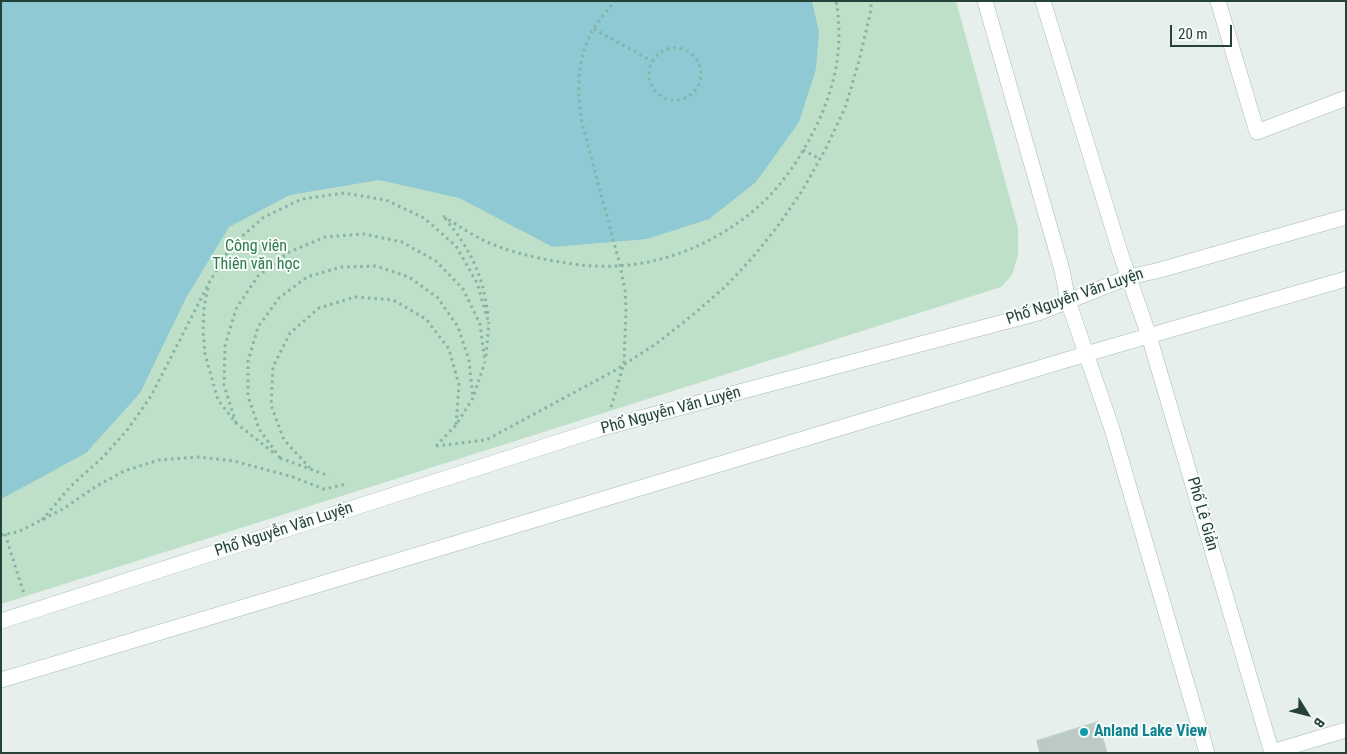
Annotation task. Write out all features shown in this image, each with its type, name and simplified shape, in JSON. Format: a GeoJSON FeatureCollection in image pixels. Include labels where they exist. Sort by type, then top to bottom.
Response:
{"type":"FeatureCollection","features":[{"type":"Feature","properties":{"kind":"main road"},"geometry":{"type":"LineString","coordinates":[[985,1],[1062,270],[1068,301],[1112,429],[1207,753]]}},
{"type":"Feature","properties":{"kind":"main road","name":"Phố Lê Giản"},"geometry":{"type":"LineString","coordinates":[[1043,1],[1120,252],[1150,336],[1272,753]]}},
{"type":"Feature","properties":{"kind":"main road"},"geometry":{"type":"LineString","coordinates":[[1218,1],[1257,132],[1346,98]]}},
{"type":"Feature","properties":{"kind":"main road","name":"Phố Nguyễn Văn Luyện"},"geometry":{"type":"LineString","coordinates":[[1,621],[600,430],[1038,313],[1129,277],[1346,218]]}},
{"type":"Feature","properties":{"kind":"main road"},"geometry":{"type":"LineString","coordinates":[[1,680],[1086,354],[1346,279]]}},
{"type":"Feature","properties":{"kind":"main road"},"geometry":{"type":"LineString","coordinates":[[1272,753],[1346,730]]}},
{"type":"Feature","properties":{"kind":"path"},"geometry":{"type":"LineString","coordinates":[[600,430],[609,412],[624,364],[625,290],[579,106],[578,88],[584,52],[597,23],[615,1]]}},
{"type":"Feature","properties":{"kind":"path"},"geometry":{"type":"LineString","coordinates":[[836,1],[840,33],[838,57],[831,88],[820,120],[803,150],[784,179],[759,206],[723,232],[696,247],[662,259],[620,265],[596,266],[537,258],[507,249],[485,241],[443,216],[462,239],[476,266],[486,294],[489,324],[485,362],[473,398],[456,425],[436,446],[486,440],[614,371],[656,344],[726,286],[777,228],[802,191],[820,159],[845,108],[859,61],[871,10],[871,1]]}},
{"type":"Feature","properties":{"kind":"path"},"geometry":{"type":"LineString","coordinates":[[594,29],[652,61]]}},
{"type":"Feature","properties":{"kind":"path"},"geometry":{"type":"LineString","coordinates":[[683,48],[697,59],[701,67],[700,85],[688,98],[680,100],[663,98],[651,86],[649,69],[652,61],[665,49],[683,48]]}},
{"type":"Feature","properties":{"kind":"path"},"geometry":{"type":"LineString","coordinates":[[803,150],[820,159]]}},
{"type":"Feature","properties":{"kind":"path"},"geometry":{"type":"LineString","coordinates":[[42,520],[71,486],[103,457],[128,429],[151,396],[210,281],[232,245],[264,217],[302,199],[344,193],[353,194],[386,200],[424,218],[456,246],[477,283],[489,324]]}},
{"type":"Feature","properties":{"kind":"path"},"geometry":{"type":"LineString","coordinates":[[236,423],[224,385],[224,346],[236,309],[258,276],[289,252],[325,238],[364,234],[402,242],[436,261],[463,289],[480,324],[485,362]]}},
{"type":"Feature","properties":{"kind":"path"},"geometry":{"type":"LineString","coordinates":[[280,458],[259,430],[248,396],[248,361],[250,352],[258,327],[279,298],[307,278],[341,266],[376,266],[409,277],[438,298],[458,327],[469,360],[473,398]]}},
{"type":"Feature","properties":{"kind":"path"},"geometry":{"type":"LineString","coordinates":[[210,281],[204,307],[203,331],[205,354],[218,400],[236,423],[280,458],[329,476]]}},
{"type":"Feature","properties":{"kind":"path"},"geometry":{"type":"LineString","coordinates":[[310,468],[284,440],[271,405],[273,367],[290,333],[319,308],[355,297],[393,300],[426,318],[449,349],[459,385],[456,425]]}},
{"type":"Feature","properties":{"kind":"path"},"geometry":{"type":"LineString","coordinates":[[30,612],[3,535],[18,532],[63,509],[95,487],[124,471],[159,460],[198,457],[234,461],[293,477],[324,489],[346,484]]}},
{"type":"Feature","properties":{"kind":"green space","name":"Công viên Thiên văn học"},"geometry":{"type":"Polygon","coordinates":[[[1,1],[956,1],[1018,228],[1018,255],[1012,275],[1001,287],[1,604],[1,1]]]}},
{"type":"Feature","properties":{"kind":"water"},"geometry":{"type":"Polygon","coordinates":[[[1,1],[812,1],[819,32],[816,69],[799,122],[756,182],[709,219],[647,239],[553,247],[459,198],[379,180],[290,195],[229,227],[186,298],[140,393],[86,453],[1,499],[1,1]]]}},
{"type":"Feature","properties":{"kind":"building","name":"Anland Lake View"},"geometry":{"type":"Polygon","coordinates":[[[1098,722],[1107,753],[1040,753],[1037,741],[1098,722]]]}},
{"type":"Feature","properties":{"kind":"place","name":"Anland Lake View"},"geometry":{"type":"Point","coordinates":[1084,732]}}]}
